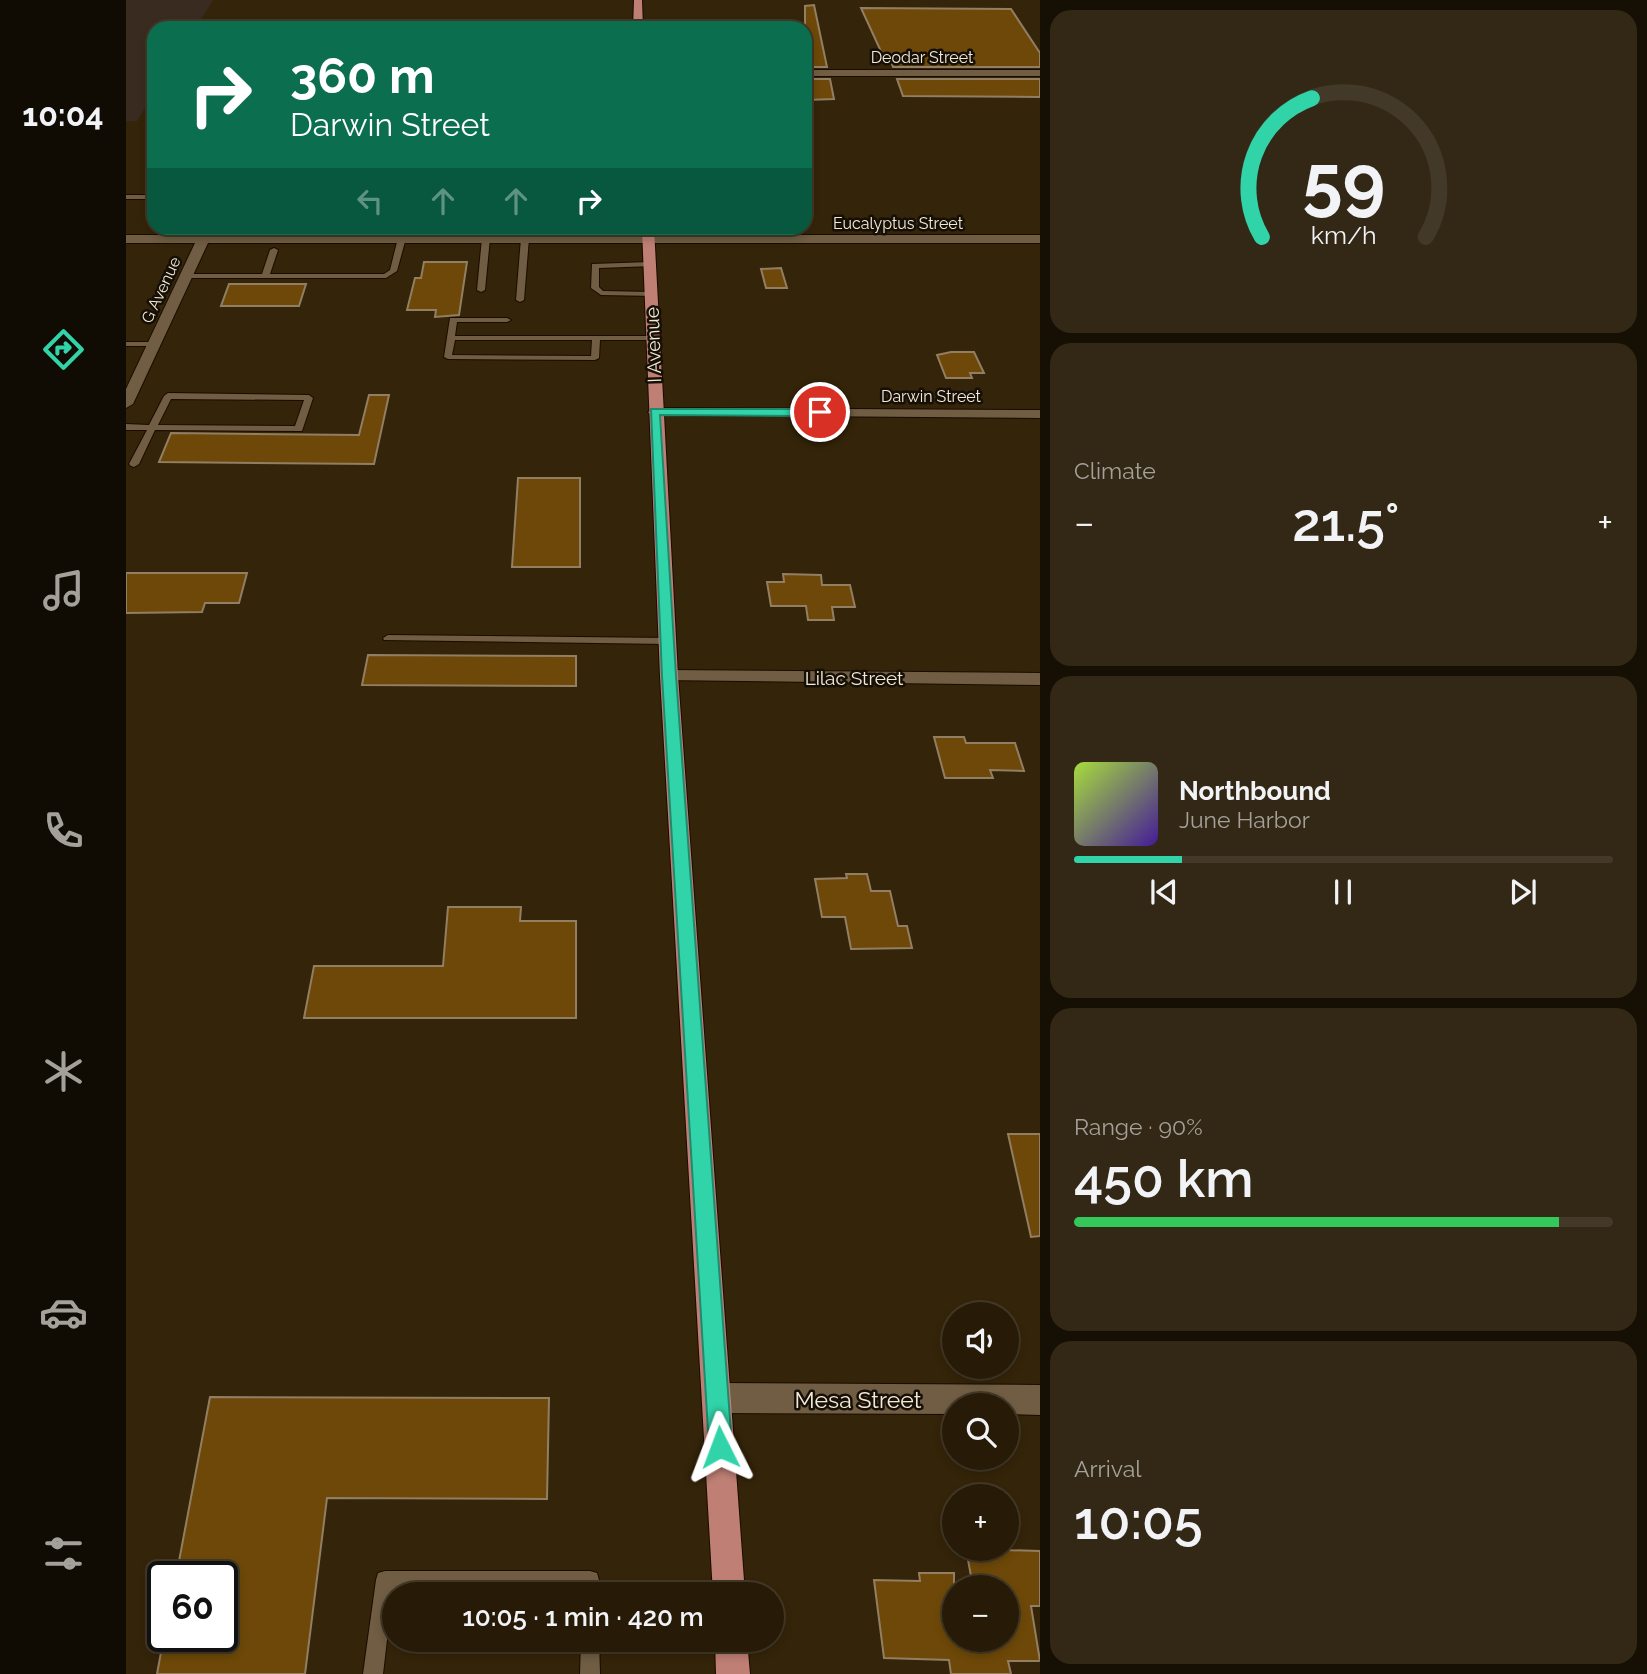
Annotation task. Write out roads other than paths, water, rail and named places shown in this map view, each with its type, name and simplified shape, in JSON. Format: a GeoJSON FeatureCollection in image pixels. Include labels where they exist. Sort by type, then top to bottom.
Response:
{"type":"FeatureCollection","features":[{"type":"Feature","properties":{"kind":"main road"},"geometry":{"type":"LineString","coordinates":[[638,0],[639,21]]}},
{"type":"Feature","properties":{"kind":"main road","name":"I Avenue"},"geometry":{"type":"LineString","coordinates":[[648,235],[669,676],[728,1582]]}},
{"type":"Feature","properties":{"kind":"main road"},"geometry":{"type":"LineString","coordinates":[[732,1652],[733,1674]]}},
{"type":"Feature","properties":{"kind":"street","name":"Deodar Street"},"geometry":{"type":"LineString","coordinates":[[812,73],[1040,74]]}},
{"type":"Feature","properties":{"kind":"street","name":"Eucalyptus Street"},"geometry":{"type":"LineString","coordinates":[[126,239],[179,235]]}},
{"type":"Feature","properties":{"kind":"street","name":"G Avenue"},"geometry":{"type":"LineString","coordinates":[[126,404],[205,235]]}},
{"type":"Feature","properties":{"kind":"street","name":"Eucalyptus Street"},"geometry":{"type":"LineString","coordinates":[[284,235],[402,238],[435,235]]}},
{"type":"Feature","properties":{"kind":"street","name":"Eucalyptus Street"},"geometry":{"type":"LineString","coordinates":[[469,235],[525,238],[586,235]]}},
{"type":"Feature","properties":{"kind":"street","name":"Eucalyptus Street"},"geometry":{"type":"LineString","coordinates":[[812,235],[1040,239]]}},
{"type":"Feature","properties":{"kind":"street","name":"Darwin Street"},"geometry":{"type":"LineString","coordinates":[[655,412],[1040,414]]}},
{"type":"Feature","properties":{"kind":"street","name":"Lilac Street"},"geometry":{"type":"LineString","coordinates":[[669,676],[1040,679]]}},
{"type":"Feature","properties":{"kind":"street","name":"Mesa Street"},"geometry":{"type":"LineString","coordinates":[[718,1398],[1040,1400]]}},
{"type":"Feature","properties":{"kind":"lane"},"geometry":{"type":"LineString","coordinates":[[126,197],[147,197]]}},
{"type":"Feature","properties":{"kind":"lane"},"geometry":{"type":"LineString","coordinates":[[186,276],[386,276],[393,271],[402,238]]}},
{"type":"Feature","properties":{"kind":"lane"},"geometry":{"type":"LineString","coordinates":[[481,290],[486,238]]}},
{"type":"Feature","properties":{"kind":"lane"},"geometry":{"type":"LineString","coordinates":[[520,300],[525,238]]}},
{"type":"Feature","properties":{"kind":"lane"},"geometry":{"type":"LineString","coordinates":[[265,276],[274,250]]}},
{"type":"Feature","properties":{"kind":"lane"},"geometry":{"type":"LineString","coordinates":[[650,264],[595,266],[595,288],[601,293],[651,294]]}},
{"type":"Feature","properties":{"kind":"lane"},"geometry":{"type":"LineString","coordinates":[[507,320],[453,320],[448,357],[594,359],[596,338]]}},
{"type":"Feature","properties":{"kind":"lane"},"geometry":{"type":"LineString","coordinates":[[451,338],[652,338]]}},
{"type":"Feature","properties":{"kind":"lane"},"geometry":{"type":"LineString","coordinates":[[126,344],[154,344]]}},
{"type":"Feature","properties":{"kind":"lane"},"geometry":{"type":"LineString","coordinates":[[126,427],[152,427],[299,429],[309,398],[167,396],[152,427],[134,464]]}},
{"type":"Feature","properties":{"kind":"lane"},"geometry":{"type":"LineString","coordinates":[[388,638],[667,641]]}},
{"type":"Feature","properties":{"kind":"lane"},"geometry":{"type":"LineString","coordinates":[[385,1582],[590,1582]]}},
{"type":"Feature","properties":{"kind":"lane"},"geometry":{"type":"LineString","coordinates":[[373,1674],[382,1604]]}},
{"type":"Feature","properties":{"kind":"lane"},"geometry":{"type":"LineString","coordinates":[[590,1652],[590,1674]]}}]}
